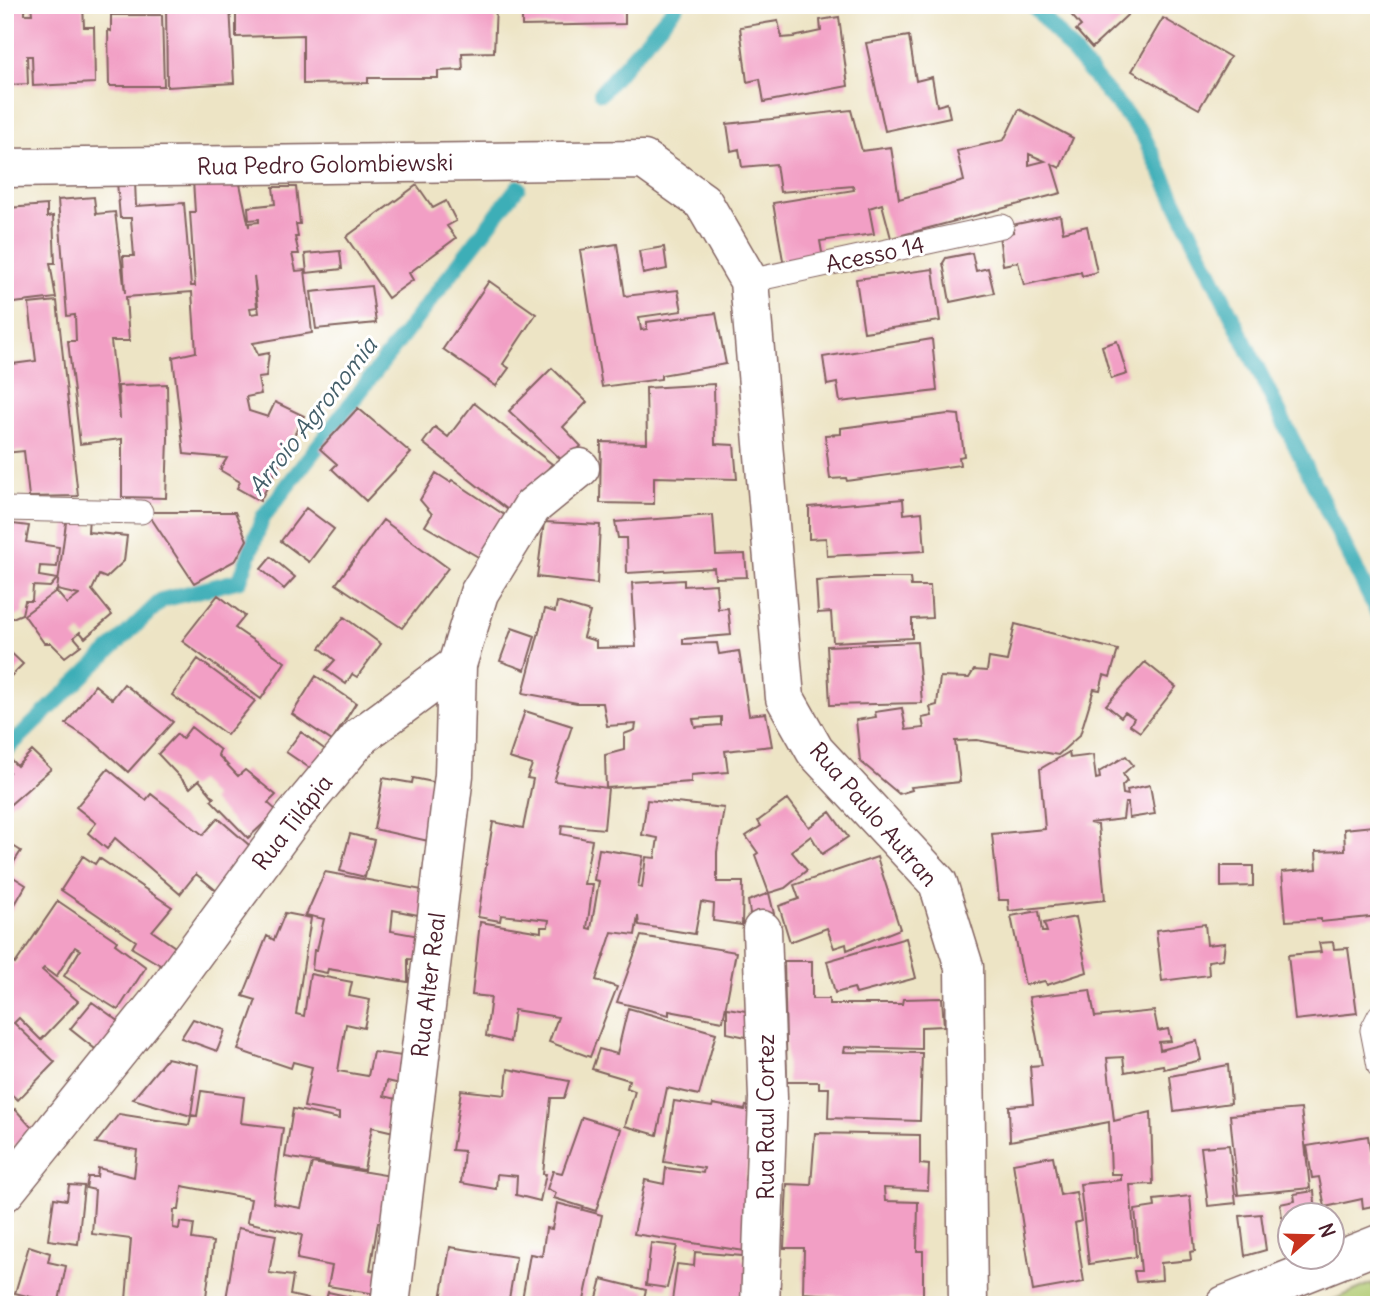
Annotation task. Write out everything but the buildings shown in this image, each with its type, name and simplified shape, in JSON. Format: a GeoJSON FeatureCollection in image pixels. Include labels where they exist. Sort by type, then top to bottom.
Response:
{"type":"FeatureCollection","features":[{"type":"Feature","properties":{"kind":"street","name":"Rua Pedro Golombiewski"},"geometry":{"type":"LineString","coordinates":[[5,168],[644,160]]}},
{"type":"Feature","properties":{"kind":"street","name":"Rua Paulo Autran"},"geometry":{"type":"LineString","coordinates":[[644,160],[703,202],[749,281],[785,698],[815,751],[938,883],[964,967],[968,1305]]}},
{"type":"Feature","properties":{"kind":"street"},"geometry":{"type":"LineString","coordinates":[[457,665],[479,593],[525,518],[532,507],[580,468]]}},
{"type":"Feature","properties":{"kind":"street","name":"Rua Tilápia"},"geometry":{"type":"LineString","coordinates":[[5,1192],[162,997],[293,818],[361,736],[457,665]]}},
{"type":"Feature","properties":{"kind":"street","name":"Rua Alter Real"},"geometry":{"type":"LineString","coordinates":[[390,1305],[454,775],[457,665]]}},
{"type":"Feature","properties":{"kind":"street","name":"Rua Raul Cortez"},"geometry":{"type":"LineString","coordinates":[[760,1305],[768,1098],[762,930]]}},
{"type":"Feature","properties":{"kind":"street"},"geometry":{"type":"LineString","coordinates":[[1225,1305],[1379,1244]]}},
{"type":"Feature","properties":{"kind":"lane","name":"Acesso 14"},"geometry":{"type":"LineString","coordinates":[[749,281],[1002,226]]}},
{"type":"Feature","properties":{"kind":"lane"},"geometry":{"type":"LineString","coordinates":[[5,509],[141,512]]}},
{"type":"Feature","properties":{"kind":"lane"},"geometry":{"type":"LineString","coordinates":[[1379,1016],[1372,1030],[1379,1066]]}},
{"type":"Feature","properties":{"kind":"green space"},"geometry":{"type":"Polygon","coordinates":[[[1372,1283],[1379,1305],[1322,1305],[1372,1283]]]}},
{"type":"Feature","properties":{"kind":"waterway","name":"Arroio Agronomia"},"geometry":{"type":"LineString","coordinates":[[601,93],[677,5]]}},
{"type":"Feature","properties":{"kind":"waterway"},"geometry":{"type":"LineString","coordinates":[[1033,5],[1142,133],[1379,616]]}},
{"type":"Feature","properties":{"kind":"waterway","name":"Arroio Agronomia"},"geometry":{"type":"LineString","coordinates":[[5,751],[162,600],[240,580],[263,517],[518,187]]}}]}
